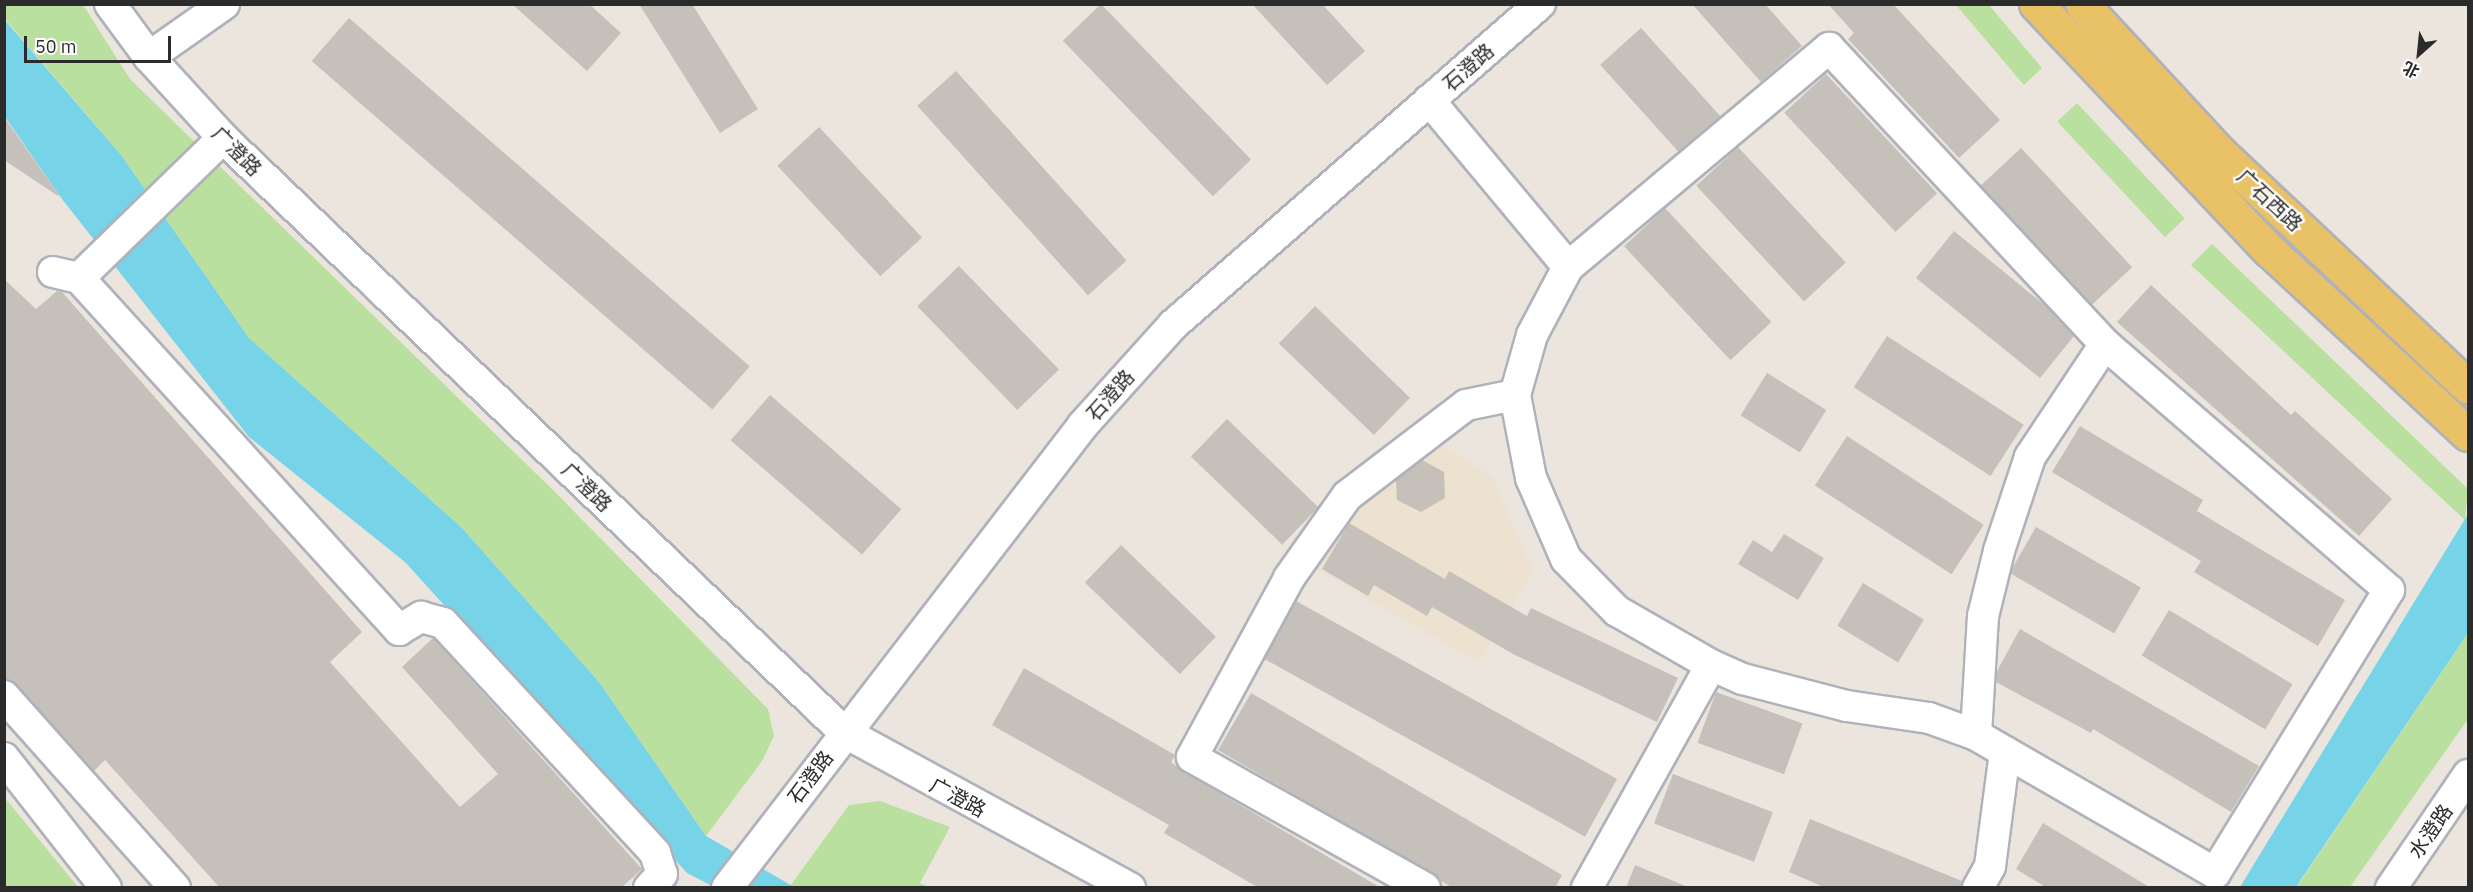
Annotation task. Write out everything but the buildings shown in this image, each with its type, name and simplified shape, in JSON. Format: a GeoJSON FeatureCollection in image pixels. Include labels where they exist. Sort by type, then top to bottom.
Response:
{"type":"FeatureCollection","features":[{"type":"Feature","properties":{"kind":"main road"},"geometry":{"type":"LineString","coordinates":[[2036,4],[2269,250],[2469,434]]}},
{"type":"Feature","properties":{"kind":"main road","name":"广石西路"},"geometry":{"type":"LineString","coordinates":[[2082,4],[2217,151],[2469,387]]}},
{"type":"Feature","properties":{"kind":"street","name":"广澄路"},"geometry":{"type":"LineString","coordinates":[[110,4],[149,57],[223,138],[844,732],[1130,888]]}},
{"type":"Feature","properties":{"kind":"street"},"geometry":{"type":"LineString","coordinates":[[149,57],[224,4]]}},
{"type":"Feature","properties":{"kind":"street","name":"石澄路"},"geometry":{"type":"LineString","coordinates":[[727,888],[844,732],[1083,425],[1173,325],[1540,4]]}},
{"type":"Feature","properties":{"kind":"street"},"geometry":{"type":"LineString","coordinates":[[1829,48],[2105,344],[2389,590],[2215,873],[1976,735],[1929,718],[1847,706],[1743,679],[1711,665],[1617,611],[1566,559],[1531,478],[1515,395],[1532,335],[1568,267],[1829,48]]}},
{"type":"Feature","properties":{"kind":"street"},"geometry":{"type":"LineString","coordinates":[[1429,100],[1568,267]]}},
{"type":"Feature","properties":{"kind":"street"},"geometry":{"type":"LineString","coordinates":[[223,138],[149,212],[77,270],[399,630],[421,617],[443,623],[655,853],[662,874],[649,888]]}},
{"type":"Feature","properties":{"kind":"street"},"geometry":{"type":"LineString","coordinates":[[1976,735],[1983,616],[1999,550],[2030,457],[2105,344]]}},
{"type":"Feature","properties":{"kind":"street"},"geometry":{"type":"LineString","coordinates":[[1425,888],[1192,757],[1289,578],[1347,496],[1466,405],[1515,395]]}},
{"type":"Feature","properties":{"kind":"street"},"geometry":{"type":"LineString","coordinates":[[1587,888],[1711,665]]}},
{"type":"Feature","properties":{"kind":"street"},"geometry":{"type":"LineString","coordinates":[[4,696],[175,888]]}},
{"type":"Feature","properties":{"kind":"street"},"geometry":{"type":"LineString","coordinates":[[1978,888],[1990,866],[2005,752]]}},
{"type":"Feature","properties":{"kind":"street"},"geometry":{"type":"LineString","coordinates":[[4,758],[106,888]]}},
{"type":"Feature","properties":{"kind":"street","name":"水澄路"},"geometry":{"type":"LineString","coordinates":[[2391,888],[2469,775]]}},
{"type":"Feature","properties":{"kind":"shaded area"},"geometry":{"type":"Polygon","coordinates":[[[1435,441],[1492,476],[1533,571],[1479,663],[1317,570],[1347,520],[1391,473],[1435,441]]]}},
{"type":"Feature","properties":{"kind":"green space"},"geometry":{"type":"Polygon","coordinates":[[[4,5],[83,5],[130,79],[552,489],[768,709],[774,736],[762,761],[706,836],[599,682],[461,527],[249,338],[121,155],[5,19],[4,5]]]}},
{"type":"Feature","properties":{"kind":"green space"},"geometry":{"type":"Polygon","coordinates":[[[1956,5],[1989,5],[2042,68],[2024,85],[1956,5]]]}},
{"type":"Feature","properties":{"kind":"green space"},"geometry":{"type":"Polygon","coordinates":[[[2077,103],[2185,219],[2165,237],[2057,121],[2077,103]]]}},
{"type":"Feature","properties":{"kind":"green space"},"geometry":{"type":"Polygon","coordinates":[[[2212,244],[2468,489],[2465,520],[2191,265],[2212,244]]]}},
{"type":"Feature","properties":{"kind":"green space"},"geometry":{"type":"Polygon","coordinates":[[[2468,633],[2468,719],[2350,887],[2296,888],[2468,633]]]}},
{"type":"Feature","properties":{"kind":"green space"},"geometry":{"type":"Polygon","coordinates":[[[5,798],[78,887],[5,887],[5,798]]]}},
{"type":"Feature","properties":{"kind":"green space"},"geometry":{"type":"Polygon","coordinates":[[[880,801],[950,827],[920,883],[929,887],[790,886],[849,805],[880,801]]]}},
{"type":"Feature","properties":{"kind":"water"},"geometry":{"type":"Polygon","coordinates":[[[4,19],[121,155],[249,338],[461,527],[599,682],[706,836],[794,887],[714,887],[687,873],[405,562],[249,437],[62,199],[5,117],[4,19]]]}},
{"type":"Feature","properties":{"kind":"water"},"geometry":{"type":"Polygon","coordinates":[[[2468,514],[2468,633],[2296,887],[2240,887],[2468,514]]]}}]}
